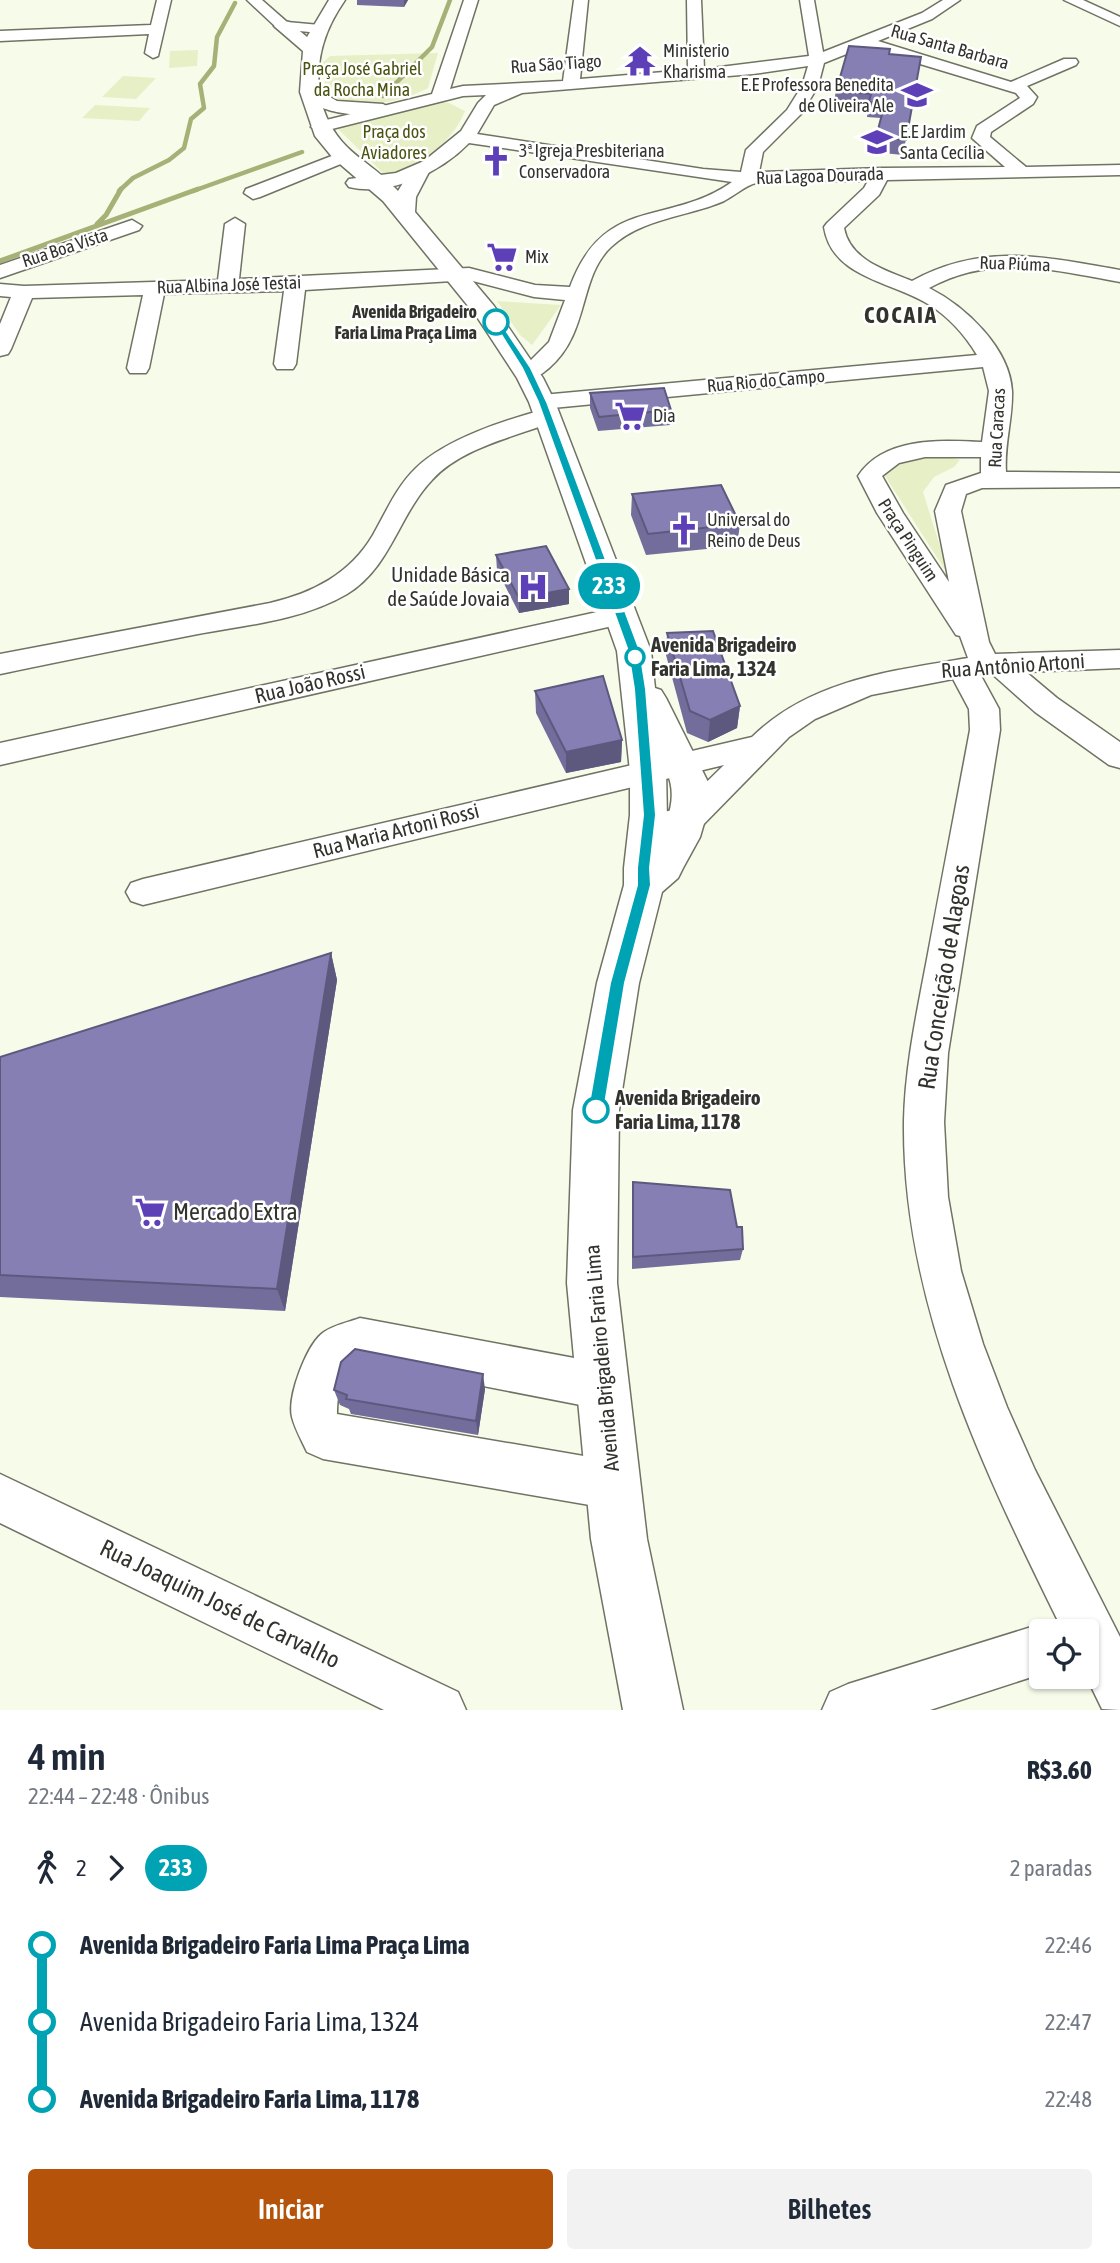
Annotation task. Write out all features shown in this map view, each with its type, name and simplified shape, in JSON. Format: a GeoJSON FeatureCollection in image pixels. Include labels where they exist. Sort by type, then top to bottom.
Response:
{"type":"FeatureCollection","features":[{"type":"Feature","properties":{"kind":"main road"},"geometry":{"type":"LineString","coordinates":[[337,0],[321,26],[307,66],[310,94],[320,127],[366,183],[362,192],[383,210],[410,220],[493,319],[529,373],[545,409],[634,651],[637,674],[664,767],[690,782],[691,806],[681,837],[664,868],[644,885]]}},
{"type":"Feature","properties":{"kind":"main road"},"geometry":{"type":"LineString","coordinates":[[280,22],[311,49]]}},
{"type":"Feature","properties":{"kind":"main road"},"geometry":{"type":"LineString","coordinates":[[310,94],[333,106],[383,110]]}},
{"type":"Feature","properties":{"kind":"main road"},"geometry":{"type":"LineString","coordinates":[[410,220],[405,197],[419,172]]}},
{"type":"Feature","properties":{"kind":"main road","name":"Avenida Brigadeiro Faria Lima"},"geometry":{"type":"LineString","coordinates":[[653,1710],[619,1539],[592,1283],[596,1110],[618,983],[644,885],[643,868],[649,815],[664,767]]}},
{"type":"Feature","properties":{"kind":"street"},"geometry":{"type":"LineString","coordinates":[[153,53],[164,0]]}},
{"type":"Feature","properties":{"kind":"street"},"geometry":{"type":"LineString","coordinates":[[254,0],[280,22],[321,26]]}},
{"type":"Feature","properties":{"kind":"street"},"geometry":{"type":"LineString","coordinates":[[471,0],[437,96],[463,101],[480,110]]}},
{"type":"Feature","properties":{"kind":"street"},"geometry":{"type":"LineString","coordinates":[[571,85],[581,0]]}},
{"type":"Feature","properties":{"kind":"street"},"geometry":{"type":"LineString","coordinates":[[694,0],[696,74]]}},
{"type":"Feature","properties":{"kind":"street"},"geometry":{"type":"LineString","coordinates":[[465,137],[703,174],[748,178],[755,150],[794,113],[810,86],[817,60],[807,0]]}},
{"type":"Feature","properties":{"kind":"street"},"geometry":{"type":"LineString","coordinates":[[1072,0],[1117,19]]}},
{"type":"Feature","properties":{"kind":"street","name":"Rua São Tiago"},"geometry":{"type":"LineString","coordinates":[[320,127],[437,96],[477,90],[522,89],[696,74],[817,60],[865,42],[944,3]]}},
{"type":"Feature","properties":{"kind":"street"},"geometry":{"type":"LineString","coordinates":[[0,36],[156,29]]}},
{"type":"Feature","properties":{"kind":"street","name":"Rua Santa Barbara"},"geometry":{"type":"LineString","coordinates":[[865,42],[1015,86],[1029,97],[983,130],[981,138],[1020,172]]}},
{"type":"Feature","properties":{"kind":"street"},"geometry":{"type":"LineString","coordinates":[[1015,86],[1070,62]]}},
{"type":"Feature","properties":{"kind":"street"},"geometry":{"type":"LineString","coordinates":[[366,183],[401,179],[419,172],[465,137],[480,110],[497,95],[522,89]]}},
{"type":"Feature","properties":{"kind":"street"},"geometry":{"type":"LineString","coordinates":[[253,193],[342,157]]}},
{"type":"Feature","properties":{"kind":"street","name":"Rua Lagoa Dourada"},"geometry":{"type":"LineString","coordinates":[[529,373],[552,354],[562,339],[593,258],[606,240],[625,229],[721,196],[748,178],[882,173],[1120,170]]}},
{"type":"Feature","properties":{"kind":"street","name":"Rua Caracas"},"geometry":{"type":"LineString","coordinates":[[882,173],[872,191],[834,227],[833,234],[847,255],[861,266],[915,288],[952,312],[970,329],[990,360],[1001,390],[993,450],[994,479]]}},
{"type":"Feature","properties":{"kind":"street"},"geometry":{"type":"LineString","coordinates":[[228,286],[235,224]]}},
{"type":"Feature","properties":{"kind":"street","name":"Rua Boa Vista"},"geometry":{"type":"LineString","coordinates":[[0,272],[21,262],[132,226]]}},
{"type":"Feature","properties":{"kind":"street","name":"Rua Piúma"},"geometry":{"type":"LineString","coordinates":[[915,288],[935,275],[959,265],[979,261],[1007,260],[1046,264],[1120,276]]}},
{"type":"Feature","properties":{"kind":"street"},"geometry":{"type":"LineString","coordinates":[[463,281],[480,275],[546,295],[579,292]]}},
{"type":"Feature","properties":{"kind":"street","name":"Rua Albina José Testai"},"geometry":{"type":"LineString","coordinates":[[0,290],[24,292],[463,281]]}},
{"type":"Feature","properties":{"kind":"street"},"geometry":{"type":"LineString","coordinates":[[285,364],[295,284]]}},
{"type":"Feature","properties":{"kind":"street"},"geometry":{"type":"LineString","coordinates":[[138,368],[155,288]]}},
{"type":"Feature","properties":{"kind":"street"},"geometry":{"type":"LineString","coordinates":[[0,349],[24,292]]}},
{"type":"Feature","properties":{"kind":"street","name":"Rua Rio do Campo"},"geometry":{"type":"LineString","coordinates":[[0,664],[251,615],[307,601],[337,587],[372,558],[423,475],[441,461],[545,409],[990,360]]}},
{"type":"Feature","properties":{"kind":"street","name":"Praça Pinguim"},"geometry":{"type":"LineString","coordinates":[[980,660],[870,476],[879,463],[905,453],[958,448],[993,450]]}},
{"type":"Feature","properties":{"kind":"street"},"geometry":{"type":"LineString","coordinates":[[1120,480],[994,479],[955,490],[948,512],[980,660],[1120,757]]}},
{"type":"Feature","properties":{"kind":"street","name":"Rua João Rossi"},"geometry":{"type":"LineString","coordinates":[[0,754],[620,616]]}},
{"type":"Feature","properties":{"kind":"street","name":"Rua Antônio Artoni"},"geometry":{"type":"LineString","coordinates":[[685,823],[726,784],[757,747],[804,712],[864,686],[980,660],[1120,659]]}},
{"type":"Feature","properties":{"kind":"street","name":"Rua Conceição de Alagoas"},"geometry":{"type":"LineString","coordinates":[[980,660],[985,730],[929,1048],[924,1123],[927,1197],[944,1284],[973,1378],[1020,1490],[1091,1619]]}},
{"type":"Feature","properties":{"kind":"street"},"geometry":{"type":"LineString","coordinates":[[985,730],[1005,711],[1014,707],[1046,705]]}},
{"type":"Feature","properties":{"kind":"street","name":"Rua Antônio Artoni"},"geometry":{"type":"LineString","coordinates":[[664,767],[757,747]]}},
{"type":"Feature","properties":{"kind":"street","name":"Rua Maria Artoni Rossi"},"geometry":{"type":"LineString","coordinates":[[143,892],[664,767]]}},
{"type":"Feature","properties":{"kind":"street"},"geometry":{"type":"LineString","coordinates":[[649,815],[685,823]]}},
{"type":"Feature","properties":{"kind":"street"},"geometry":{"type":"LineString","coordinates":[[601,1386],[360,1340],[338,1348],[323,1370],[314,1399],[314,1415],[323,1436],[613,1485]]}},
{"type":"Feature","properties":{"kind":"street","name":"Rua Joaquim José de Carvalho"},"geometry":{"type":"LineString","coordinates":[[0,1498],[440,1710]]}},
{"type":"Feature","properties":{"kind":"street","name":"Rua Conceição de Alagoas"},"geometry":{"type":"LineString","coordinates":[[1099,1633],[1120,1691]]}},
{"type":"Feature","properties":{"kind":"street"},"geometry":{"type":"LineString","coordinates":[[848,1710],[1029,1653]]}},
{"type":"Feature","properties":{"kind":"green space"},"geometry":{"type":"Polygon","coordinates":[[[198,50],[197,66],[169,68],[170,51],[198,50]]]}},
{"type":"Feature","properties":{"kind":"green space","name":"Praça José Gabriel da Rocha Mina"},"geometry":{"type":"Polygon","coordinates":[[[438,53],[428,88],[420,92],[386,102],[362,105],[342,104],[327,96],[322,63],[330,56],[438,53]]]}},
{"type":"Feature","properties":{"kind":"green space"},"geometry":{"type":"Polygon","coordinates":[[[123,76],[156,78],[136,99],[102,97],[123,76]]]}},
{"type":"Feature","properties":{"kind":"green space","name":"Praça dos Aviadores"},"geometry":{"type":"Polygon","coordinates":[[[436,101],[449,103],[465,111],[459,123],[434,151],[388,178],[337,128],[436,101]]]}},
{"type":"Feature","properties":{"kind":"green space"},"geometry":{"type":"Polygon","coordinates":[[[95,105],[150,108],[139,121],[82,118],[95,105]]]}},
{"type":"Feature","properties":{"kind":"green space"},"geometry":{"type":"Polygon","coordinates":[[[497,301],[561,305],[532,345],[520,335],[497,301]]]}},
{"type":"Feature","properties":{"kind":"green space"},"geometry":{"type":"Polygon","coordinates":[[[917,456],[944,456],[960,460],[954,467],[934,477],[923,492],[950,578],[880,468],[917,456]]]}},
{"type":"Feature","properties":{"kind":"building"},"geometry":{"type":"Polygon","coordinates":[[[849,46],[890,49],[889,54],[921,57],[906,140],[876,137],[885,103],[869,102],[871,94],[836,91],[849,46]]]}},
{"type":"Feature","properties":{"kind":"building"},"geometry":{"type":"Polygon","coordinates":[[[664,388],[671,410],[599,417],[590,393],[664,388]]]}},
{"type":"Feature","properties":{"kind":"building"},"geometry":{"type":"Polygon","coordinates":[[[721,485],[740,524],[648,534],[632,494],[721,485]]]}},
{"type":"Feature","properties":{"kind":"building"},"geometry":{"type":"Polygon","coordinates":[[[546,546],[569,589],[519,598],[496,555],[546,546]]]}},
{"type":"Feature","properties":{"kind":"building"},"geometry":{"type":"Polygon","coordinates":[[[713,631],[740,706],[710,720],[690,711],[667,633],[713,631]]]}},
{"type":"Feature","properties":{"kind":"building"},"geometry":{"type":"Polygon","coordinates":[[[603,676],[622,740],[566,752],[535,691],[603,676]]]}},
{"type":"Feature","properties":{"kind":"building","name":"Mercado Extra"},"geometry":{"type":"Polygon","coordinates":[[[331,953],[277,1289],[0,1275],[0,1057],[331,953]]]}},
{"type":"Feature","properties":{"kind":"building"},"geometry":{"type":"Polygon","coordinates":[[[633,1182],[730,1190],[737,1227],[742,1227],[743,1249],[633,1257],[633,1182]]]}},
{"type":"Feature","properties":{"kind":"building"},"geometry":{"type":"Polygon","coordinates":[[[355,1349],[483,1374],[476,1421],[346,1399],[347,1395],[334,1390],[341,1362],[355,1349]]]}},
{"type":"Feature","properties":{"kind":"waterway"},"geometry":{"type":"LineString","coordinates":[[383,96],[432,47],[450,0]]}},
{"type":"Feature","properties":{"kind":"waterway"},"geometry":{"type":"LineString","coordinates":[[121,189],[133,178],[169,160],[184,148],[191,119],[204,108],[200,84],[214,66],[217,37],[235,3]]}},
{"type":"Feature","properties":{"kind":"waterway"},"geometry":{"type":"LineString","coordinates":[[193,191],[302,152]]}},
{"type":"Feature","properties":{"kind":"waterway"},"geometry":{"type":"LineString","coordinates":[[97,224],[106,215],[121,189]]}},
{"type":"Feature","properties":{"kind":"waterway"},"geometry":{"type":"LineString","coordinates":[[0,261],[198,189]]}},
{"type":"Feature","properties":{"kind":"bus line","name":"233"},"geometry":{"type":"LineString","coordinates":[[496,322],[526,368],[542,402],[634,651],[640,689],[648,771],[649,815],[643,868],[644,885],[618,983],[596,1110]]}},
{"type":"Feature","properties":{"kind":"place","name":"Ministerio Kharisma"},"geometry":{"type":"Point","coordinates":[640,61]}},
{"type":"Feature","properties":{"kind":"place","name":"E.E Professora Benedita de Oliveira Ale"},"geometry":{"type":"Point","coordinates":[917,95]}},
{"type":"Feature","properties":{"kind":"place","name":"E.E Jardim Santa Cecília"},"geometry":{"type":"Point","coordinates":[877,142]}},
{"type":"Feature","properties":{"kind":"place","name":"3ª Igreja Presbiteriana Conservadora"},"geometry":{"type":"Point","coordinates":[496,161]}},
{"type":"Feature","properties":{"kind":"place","name":"Mix"},"geometry":{"type":"Point","coordinates":[502,257]}},
{"type":"Feature","properties":{"kind":"place","name":"Avenida Brigadeiro Faria Lima Praça Lima"},"geometry":{"type":"Point","coordinates":[496,322]}},
{"type":"Feature","properties":{"kind":"place","name":"Dia"},"geometry":{"type":"Point","coordinates":[630,416]}},
{"type":"Feature","properties":{"kind":"place","name":"Universal do Reino de Deus"},"geometry":{"type":"Point","coordinates":[684,530]}},
{"type":"Feature","properties":{"kind":"place","name":"Unidade Básica de Saúde Jovaia"},"geometry":{"type":"Point","coordinates":[533,587]}},
{"type":"Feature","properties":{"kind":"place","name":"Avenida Brigadeiro Faria Lima, 1324"},"geometry":{"type":"Point","coordinates":[635,657]}},
{"type":"Feature","properties":{"kind":"place","name":"Avenida Brigadeiro Faria Lima, 1178"},"geometry":{"type":"Point","coordinates":[596,1110]}},
{"type":"Feature","properties":{"kind":"place","name":"Mercado Extra"},"geometry":{"type":"Point","coordinates":[150,1212]}},
{"type":"Feature","properties":{"kind":"district","name":"COCAIA"},"geometry":{"type":"Point","coordinates":[901,315]}}]}
